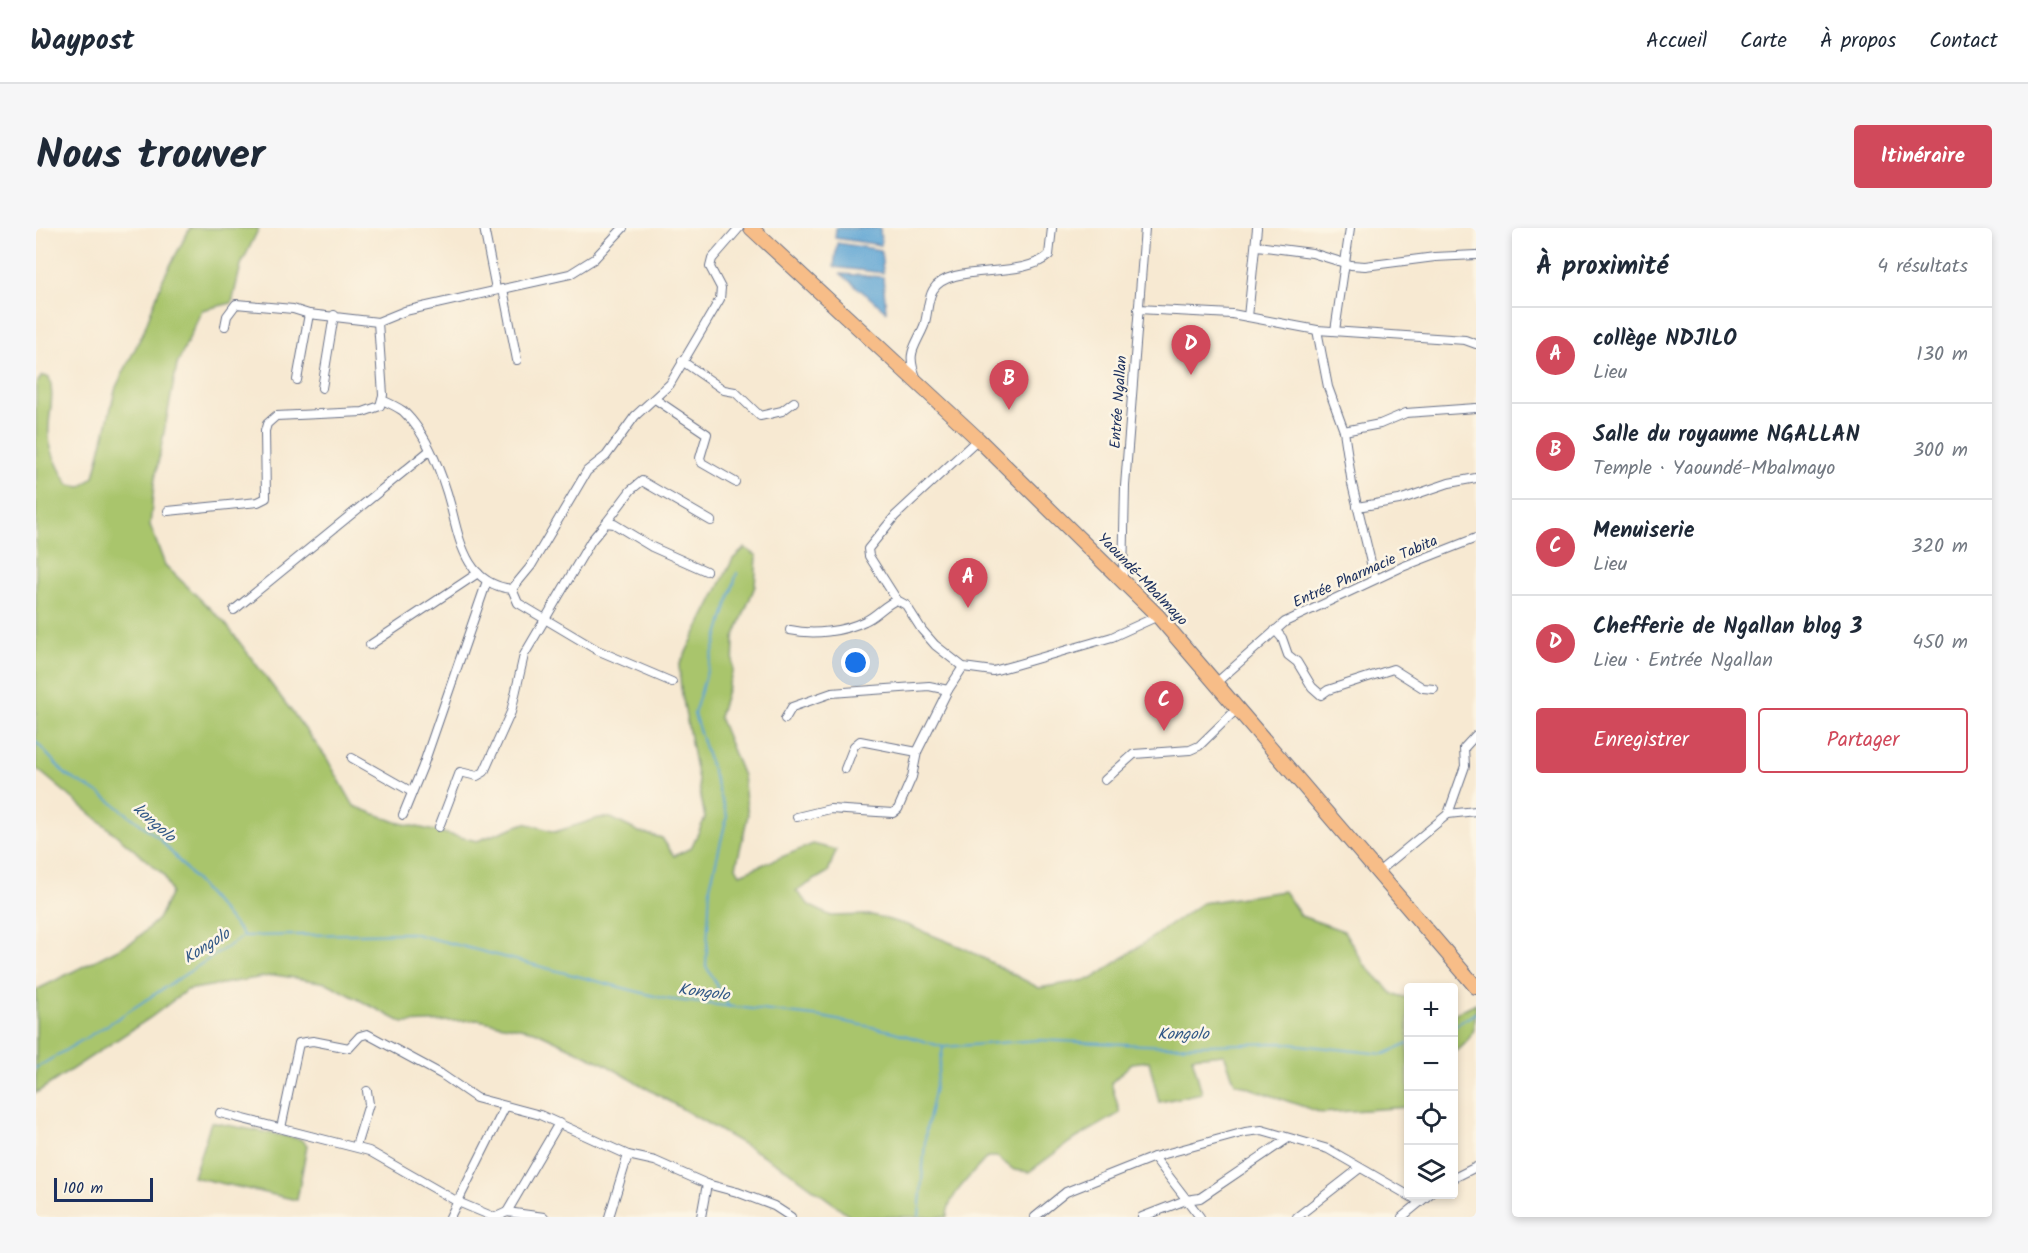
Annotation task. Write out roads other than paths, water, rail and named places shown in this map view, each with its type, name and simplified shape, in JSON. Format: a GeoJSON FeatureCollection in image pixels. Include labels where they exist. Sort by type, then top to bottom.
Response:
{"type":"FeatureCollection","features":[{"type":"Feature","properties":{"kind":"highway","name":"Yaoundé-Mbalmayo"},"geometry":{"type":"LineString","coordinates":[[752,228],[1123,578],[1238,708],[1476,987]]}},
{"type":"Feature","properties":{"kind":"street"},"geometry":{"type":"LineString","coordinates":[[484,228],[517,360]]}},
{"type":"Feature","properties":{"kind":"street"},"geometry":{"type":"LineString","coordinates":[[225,326],[227,316],[236,304],[293,309],[309,314],[334,315],[378,322],[405,311],[570,274],[594,259],[623,228]]}},
{"type":"Feature","properties":{"kind":"street"},"geometry":{"type":"LineString","coordinates":[[512,589],[531,566],[587,471],[606,456],[635,416],[670,384],[720,299],[722,288],[710,267],[712,259],[739,228]]}},
{"type":"Feature","properties":{"kind":"street"},"geometry":{"type":"LineString","coordinates":[[921,386],[910,355],[927,317],[932,292],[938,283],[956,275],[994,272],[1038,263],[1049,255],[1052,228]]}},
{"type":"Feature","properties":{"kind":"street","name":"Entrée Ngallan"},"geometry":{"type":"LineString","coordinates":[[1123,578],[1122,532],[1145,228]]}},
{"type":"Feature","properties":{"kind":"street"},"geometry":{"type":"LineString","coordinates":[[1248,317],[1257,246],[1257,228]]}},
{"type":"Feature","properties":{"kind":"street"},"geometry":{"type":"LineString","coordinates":[[1335,331],[1343,263],[1350,228]]}},
{"type":"Feature","properties":{"kind":"street"},"geometry":{"type":"LineString","coordinates":[[1257,246],[1312,253],[1343,263],[1365,266],[1435,257],[1476,255]]}},
{"type":"Feature","properties":{"kind":"street"},"geometry":{"type":"LineString","coordinates":[[1138,309],[1248,317],[1317,330],[1465,340],[1476,344]]}},
{"type":"Feature","properties":{"kind":"street"},"geometry":{"type":"LineString","coordinates":[[297,380],[309,314]]}},
{"type":"Feature","properties":{"kind":"street"},"geometry":{"type":"LineString","coordinates":[[322,388],[334,315]]}},
{"type":"Feature","properties":{"kind":"street"},"geometry":{"type":"LineString","coordinates":[[168,511],[258,502],[266,498],[264,441],[267,424],[276,416],[363,412],[380,406],[382,400],[378,322]]}},
{"type":"Feature","properties":{"kind":"street"},"geometry":{"type":"LineString","coordinates":[[1317,330],[1328,387],[1344,431],[1357,507],[1376,579]]}},
{"type":"Feature","properties":{"kind":"street"},"geometry":{"type":"LineString","coordinates":[[682,361],[724,390],[735,392],[760,416],[782,411],[795,402]]}},
{"type":"Feature","properties":{"kind":"street"},"geometry":{"type":"LineString","coordinates":[[655,399],[707,434],[700,458],[702,463],[735,482]]}},
{"type":"Feature","properties":{"kind":"street"},"geometry":{"type":"LineString","coordinates":[[382,400],[402,411],[417,429],[429,451],[451,506],[463,555],[487,581],[501,588],[512,589]]}},
{"type":"Feature","properties":{"kind":"street"},"geometry":{"type":"LineString","coordinates":[[1344,431],[1380,424],[1406,413],[1476,408]]}},
{"type":"Feature","properties":{"kind":"street"},"geometry":{"type":"LineString","coordinates":[[978,439],[895,516],[870,544],[869,556],[897,600],[906,605],[935,645],[963,667],[993,671],[1112,636],[1158,616]]}},
{"type":"Feature","properties":{"kind":"street"},"geometry":{"type":"LineString","coordinates":[[234,610],[429,451]]}},
{"type":"Feature","properties":{"kind":"street"},"geometry":{"type":"LineString","coordinates":[[1357,507],[1399,500],[1449,483],[1476,478]]}},
{"type":"Feature","properties":{"kind":"street"},"geometry":{"type":"LineString","coordinates":[[439,828],[460,772],[477,776],[484,772],[511,712],[524,655],[544,619],[591,541],[631,490],[642,481],[711,521]]}},
{"type":"Feature","properties":{"kind":"street"},"geometry":{"type":"LineString","coordinates":[[606,523],[614,524],[652,546],[706,571]]}},
{"type":"Feature","properties":{"kind":"street","name":"Entrée Pharmacie Tabita"},"geometry":{"type":"LineString","coordinates":[[1216,683],[1275,630],[1316,606],[1476,538]]}},
{"type":"Feature","properties":{"kind":"street"},"geometry":{"type":"LineString","coordinates":[[369,645],[478,573]]}},
{"type":"Feature","properties":{"kind":"street"},"geometry":{"type":"LineString","coordinates":[[403,815],[487,581]]}},
{"type":"Feature","properties":{"kind":"street"},"geometry":{"type":"LineString","coordinates":[[512,589],[518,603],[597,650],[672,682]]}},
{"type":"Feature","properties":{"kind":"street"},"geometry":{"type":"LineString","coordinates":[[790,630],[803,633],[850,627],[865,621],[897,600]]}},
{"type":"Feature","properties":{"kind":"street"},"geometry":{"type":"LineString","coordinates":[[1275,630],[1282,638],[1288,654],[1297,662],[1312,687],[1321,695],[1328,690],[1393,669],[1423,688],[1434,689]]}},
{"type":"Feature","properties":{"kind":"street"},"geometry":{"type":"LineString","coordinates":[[797,817],[830,809],[893,813],[901,806],[912,777],[917,752],[948,690],[963,667]]}},
{"type":"Feature","properties":{"kind":"street"},"geometry":{"type":"LineString","coordinates":[[785,719],[792,707],[832,693],[930,686],[948,690]]}},
{"type":"Feature","properties":{"kind":"street"},"geometry":{"type":"LineString","coordinates":[[1106,780],[1134,754],[1182,752],[1199,746],[1238,708]]}},
{"type":"Feature","properties":{"kind":"street"},"geometry":{"type":"LineString","coordinates":[[1377,873],[1448,814],[1465,766],[1464,748],[1476,735]]}},
{"type":"Feature","properties":{"kind":"street"},"geometry":{"type":"LineString","coordinates":[[845,769],[854,746],[860,741],[917,752]]}},
{"type":"Feature","properties":{"kind":"street"},"geometry":{"type":"LineString","coordinates":[[352,758],[412,792]]}},
{"type":"Feature","properties":{"kind":"street"},"geometry":{"type":"LineString","coordinates":[[1448,814],[1476,811]]}},
{"type":"Feature","properties":{"kind":"street"},"geometry":{"type":"LineString","coordinates":[[281,1128],[298,1043],[313,1041],[349,1048],[364,1034],[406,1054],[476,1098],[540,1115],[628,1155],[655,1161],[707,1184],[774,1206],[791,1217]]}},
{"type":"Feature","properties":{"kind":"street"},"geometry":{"type":"LineString","coordinates":[[356,1146],[369,1104],[367,1091]]}},
{"type":"Feature","properties":{"kind":"street"},"geometry":{"type":"LineString","coordinates":[[450,1217],[505,1107]]}},
{"type":"Feature","properties":{"kind":"street"},"geometry":{"type":"LineString","coordinates":[[220,1113],[356,1146],[381,1156],[459,1202],[495,1217],[507,1212],[544,1217]]}},
{"type":"Feature","properties":{"kind":"street"},"geometry":{"type":"LineString","coordinates":[[507,1212],[559,1124]]}},
{"type":"Feature","properties":{"kind":"street"},"geometry":{"type":"LineString","coordinates":[[1035,1217],[1066,1192],[1154,1157],[1254,1130],[1328,1149],[1420,1202]]}},
{"type":"Feature","properties":{"kind":"street"},"geometry":{"type":"LineString","coordinates":[[1142,1217],[1186,1200],[1200,1198],[1224,1184],[1287,1139]]}},
{"type":"Feature","properties":{"kind":"street"},"geometry":{"type":"LineString","coordinates":[[609,1217],[628,1155]]}},
{"type":"Feature","properties":{"kind":"street"},"geometry":{"type":"LineString","coordinates":[[1154,1157],[1200,1217]]}},
{"type":"Feature","properties":{"kind":"street"},"geometry":{"type":"LineString","coordinates":[[1458,1176],[1476,1167]]}},
{"type":"Feature","properties":{"kind":"street"},"geometry":{"type":"LineString","coordinates":[[1297,1217],[1360,1168]]}},
{"type":"Feature","properties":{"kind":"street"},"geometry":{"type":"LineString","coordinates":[[701,1217],[707,1184]]}},
{"type":"Feature","properties":{"kind":"street"},"geometry":{"type":"LineString","coordinates":[[1402,1217],[1424,1199]]}},
{"type":"Feature","properties":{"kind":"water"},"geometry":{"type":"Polygon","coordinates":[[[836,228],[880,228],[881,245],[835,238],[836,228]]]}},
{"type":"Feature","properties":{"kind":"water"},"geometry":{"type":"Polygon","coordinates":[[[837,243],[881,250],[883,273],[834,267],[837,243]]]}},
{"type":"Feature","properties":{"kind":"water"},"geometry":{"type":"Polygon","coordinates":[[[841,274],[883,277],[886,311],[841,274]]]}},
{"type":"Feature","properties":{"kind":"waterway"},"geometry":{"type":"LineString","coordinates":[[729,1007],[706,966],[710,887],[727,816],[694,714],[737,573]]}},
{"type":"Feature","properties":{"kind":"waterway","name":"kongolo"},"geometry":{"type":"LineString","coordinates":[[36,742],[66,775],[102,795],[159,838],[244,936]]}},
{"type":"Feature","properties":{"kind":"waterway","name":"Kongolo"},"geometry":{"type":"LineString","coordinates":[[36,1068],[109,1024],[244,936],[411,933],[666,999],[822,1017],[891,1031],[943,1047],[1038,1040],[1166,1046],[1281,1043],[1384,1054],[1404,1046]]}},
{"type":"Feature","properties":{"kind":"waterway","name":"Kongolo"},"geometry":{"type":"LineString","coordinates":[[1458,1024],[1476,1013]]}},
{"type":"Feature","properties":{"kind":"waterway"},"geometry":{"type":"LineString","coordinates":[[919,1217],[926,1130],[943,1048]]}},
{"type":"Feature","properties":{"kind":"place","name":"Chefferie de Ngallan blog 3"},"geometry":{"type":"Point","coordinates":[1191,375]}},
{"type":"Feature","properties":{"kind":"place","name":"Salle du royaume NGALLAN"},"geometry":{"type":"Point","coordinates":[1009,410]}},
{"type":"Feature","properties":{"kind":"place","name":"collège NDJILO"},"geometry":{"type":"Point","coordinates":[968,608]}},
{"type":"Feature","properties":{"kind":"place","name":"Menuiserie"},"geometry":{"type":"Point","coordinates":[1164,731]}}]}
